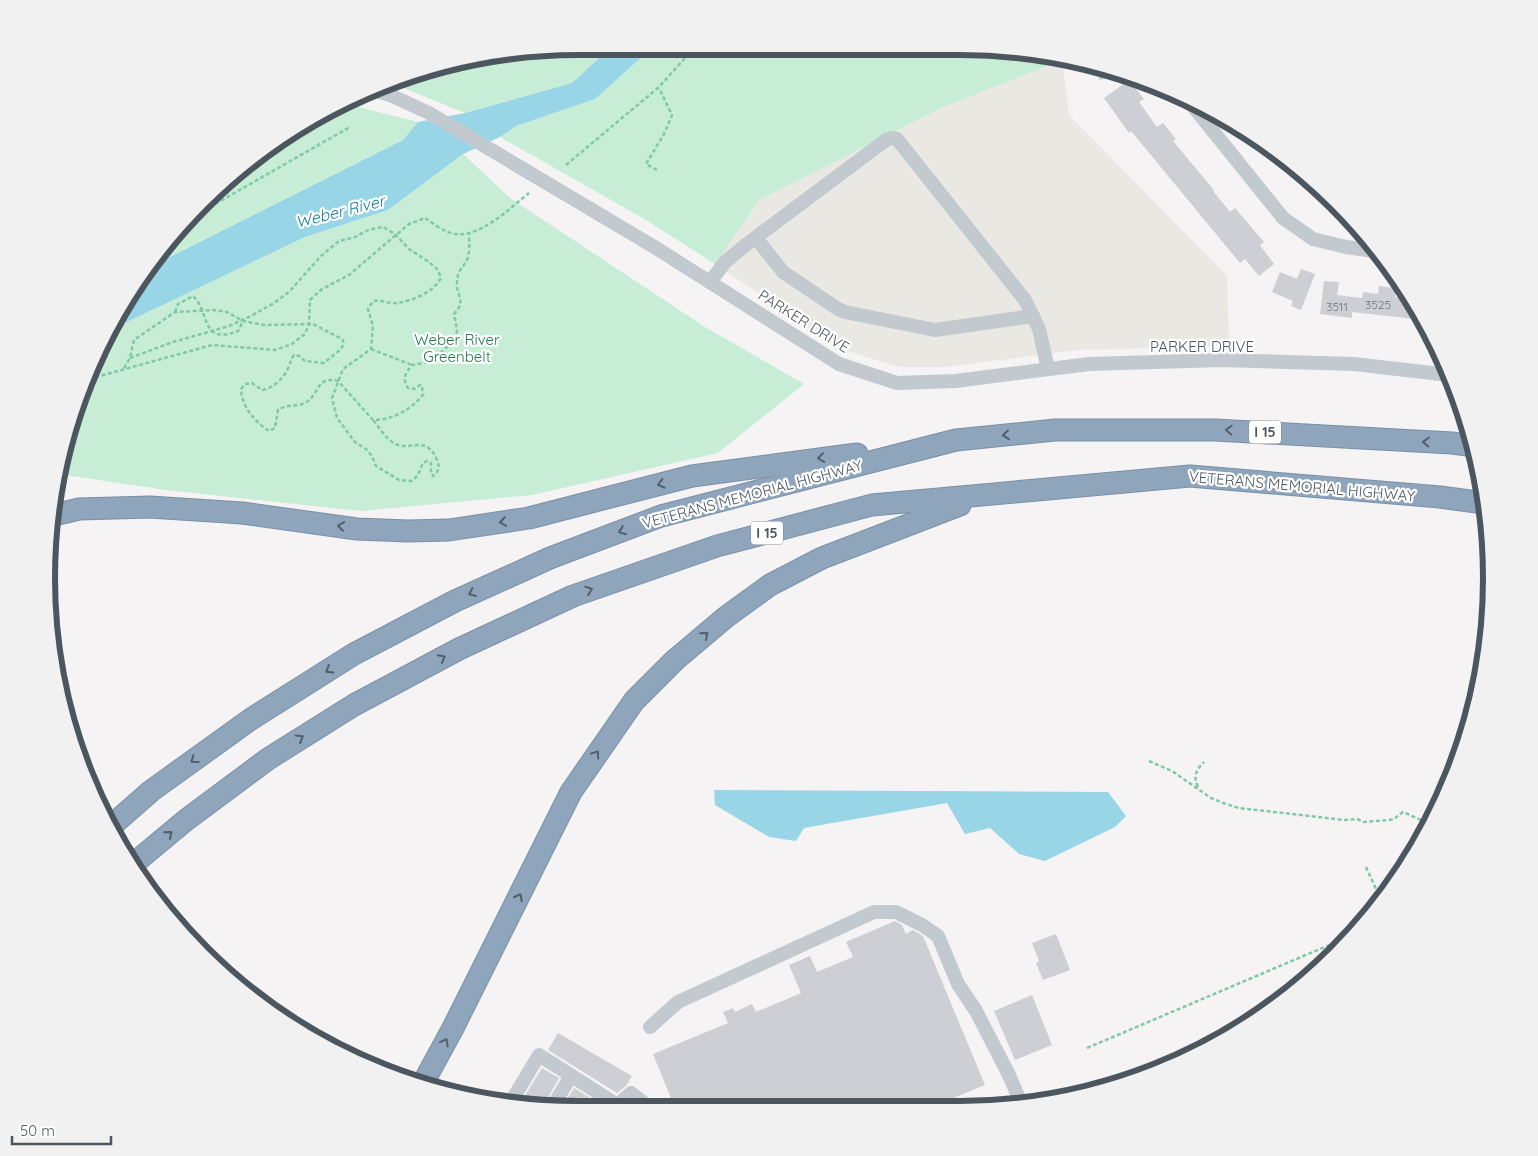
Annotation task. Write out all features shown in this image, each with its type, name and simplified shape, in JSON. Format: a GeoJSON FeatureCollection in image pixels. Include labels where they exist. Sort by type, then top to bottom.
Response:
{"type":"FeatureCollection","features":[{"type":"Feature","properties":{"kind":"highway","name":"VETERANS MEMORIAL HIGHWAY"},"geometry":{"type":"LineString","coordinates":[[116,822],[152,791],[251,719],[354,654],[455,601],[550,558],[661,516],[956,440],[1055,430],[1215,430],[1465,445]]}},
{"type":"Feature","properties":{"kind":"highway"},"geometry":{"type":"LineString","coordinates":[[59,513],[79,509],[150,507],[242,513],[358,528],[408,531],[448,530],[529,518],[692,476],[956,440]]}},
{"type":"Feature","properties":{"kind":"highway","name":"VETERANS MEMORIAL HIGHWAY"},"geometry":{"type":"LineString","coordinates":[[138,860],[186,820],[268,759],[354,705],[459,649],[573,596],[717,546],[872,505],[1190,476],[1440,497],[1478,502]]}},
{"type":"Feature","properties":{"kind":"highway"},"geometry":{"type":"LineString","coordinates":[[425,1078],[453,1028],[571,792],[634,701],[675,660],[726,617],[770,585],[822,558],[985,495]]}},
{"type":"Feature","properties":{"kind":"street","name":"PARKER DRIVE"},"geometry":{"type":"LineString","coordinates":[[382,93],[390,95],[429,113],[656,248],[838,364],[897,383],[955,381],[1089,364],[1222,360],[1354,364],[1441,374]]}},
{"type":"Feature","properties":{"kind":"street"},"geometry":{"type":"LineString","coordinates":[[1198,113],[1283,218],[1313,239],[1346,248],[1367,251]]}},
{"type":"Feature","properties":{"kind":"street"},"geometry":{"type":"LineString","coordinates":[[710,282],[725,262],[756,238],[886,140],[891,138],[897,139],[1026,300],[1039,329],[1048,369]]}},
{"type":"Feature","properties":{"kind":"street"},"geometry":{"type":"LineString","coordinates":[[756,238],[776,264],[790,278],[838,310],[845,312],[935,330],[1033,316]]}},
{"type":"Feature","properties":{"kind":"street"},"geometry":{"type":"LineString","coordinates":[[650,1027],[678,1002],[874,912],[896,912],[922,925],[938,936],[958,984],[980,1020],[1019,1098]]}},
{"type":"Feature","properties":{"kind":"street"},"geometry":{"type":"LineString","coordinates":[[513,1097],[538,1055],[611,1101]]}},
{"type":"Feature","properties":{"kind":"street"},"geometry":{"type":"LineString","coordinates":[[556,1100],[571,1076]]}},
{"type":"Feature","properties":{"kind":"street"},"geometry":{"type":"LineString","coordinates":[[621,1101],[630,1093],[641,1101]]}},
{"type":"Feature","properties":{"kind":"path"},"geometry":{"type":"LineString","coordinates":[[566,165],[659,87],[688,55]]}},
{"type":"Feature","properties":{"kind":"path"},"geometry":{"type":"LineString","coordinates":[[657,170],[646,164],[664,134],[672,116],[659,87]]}},
{"type":"Feature","properties":{"kind":"path"},"geometry":{"type":"LineString","coordinates":[[208,208],[350,127]]}},
{"type":"Feature","properties":{"kind":"path"},"geometry":{"type":"LineString","coordinates":[[95,377],[212,345],[275,350],[292,344],[305,334],[309,324],[310,300],[322,288],[348,275],[409,224],[425,218],[443,230],[455,234],[469,234],[491,223],[528,193]]}},
{"type":"Feature","properties":{"kind":"path"},"geometry":{"type":"LineString","coordinates":[[124,368],[130,358],[134,340],[175,312],[214,310],[227,312],[243,321],[264,325],[313,324],[342,339],[344,343],[341,349],[324,363],[305,361],[299,356],[294,355],[284,375],[268,389],[262,390],[252,383],[245,384],[241,389],[248,411],[260,425],[269,431],[275,428],[278,410],[282,407],[305,403],[324,381],[331,379],[338,381],[394,444],[405,446],[416,444],[428,447],[438,461],[440,466],[438,472],[433,476],[431,473],[431,463],[427,461],[422,463],[418,475],[412,480],[399,480],[376,466],[366,448],[356,442],[337,418],[332,398],[338,381],[343,369],[351,362],[361,358],[371,349],[373,326],[368,309],[373,301],[383,300],[396,304],[426,294],[437,286],[440,278],[438,270],[409,249],[395,234],[383,227],[368,230],[339,241],[321,256],[289,292],[274,304],[243,321],[173,342],[130,358]]}},
{"type":"Feature","properties":{"kind":"path"},"geometry":{"type":"LineString","coordinates":[[371,349],[412,365],[428,362],[456,338],[457,330],[454,323],[454,314],[460,307],[461,298],[457,278],[458,272],[468,258],[469,234]]}},
{"type":"Feature","properties":{"kind":"path"},"geometry":{"type":"LineString","coordinates":[[175,312],[178,304],[193,296],[198,300],[205,321],[212,330],[219,334],[230,334],[238,331],[243,321]]}},
{"type":"Feature","properties":{"kind":"path"},"geometry":{"type":"LineString","coordinates":[[373,420],[385,420],[396,416],[417,402],[423,395],[422,386],[408,388],[404,382],[406,374],[412,365]]}},
{"type":"Feature","properties":{"kind":"path"},"geometry":{"type":"LineString","coordinates":[[1149,761],[1172,771],[1217,800],[1239,808],[1344,820],[1357,819],[1364,822],[1389,820],[1404,812],[1423,821]]}},
{"type":"Feature","properties":{"kind":"path"},"geometry":{"type":"LineString","coordinates":[[1198,788],[1195,774],[1204,762]]}},
{"type":"Feature","properties":{"kind":"path"},"geometry":{"type":"LineString","coordinates":[[1366,867],[1377,893]]}},
{"type":"Feature","properties":{"kind":"path"},"geometry":{"type":"LineString","coordinates":[[1087,1048],[1335,943]]}},
{"type":"Feature","properties":{"kind":"shaded area"},"geometry":{"type":"Polygon","coordinates":[[[1053,63],[1063,65],[1069,115],[1227,276],[1229,346],[1078,350],[945,367],[899,367],[841,349],[715,264],[759,200],[942,104],[1053,63]]]}},
{"type":"Feature","properties":{"kind":"green space"},"geometry":{"type":"Polygon","coordinates":[[[602,55],[572,83],[465,113],[400,87],[443,73],[510,59],[544,56],[602,55]]]}},
{"type":"Feature","properties":{"kind":"green space"},"geometry":{"type":"Polygon","coordinates":[[[644,55],[960,55],[1028,59],[1053,63],[941,108],[759,200],[715,264],[646,220],[500,137],[516,126],[595,99],[644,55]]]}},
{"type":"Feature","properties":{"kind":"green space"},"geometry":{"type":"Polygon","coordinates":[[[354,106],[418,122],[403,140],[162,261],[208,208],[233,185],[287,143],[347,109],[354,106]]]}},
{"type":"Feature","properties":{"kind":"green space","name":"Weber River Greenbelt"},"geometry":{"type":"Polygon","coordinates":[[[463,154],[510,198],[705,327],[804,384],[718,453],[532,495],[361,511],[166,490],[65,475],[83,410],[95,378],[120,325],[305,237],[388,210],[463,154]]]}},
{"type":"Feature","properties":{"kind":"water","name":"Weber River"},"geometry":{"type":"Polygon","coordinates":[[[602,55],[644,55],[595,99],[516,126],[500,137],[463,154],[388,210],[305,237],[120,325],[143,287],[162,261],[403,140],[418,122],[465,113],[572,83],[602,55]]]}},
{"type":"Feature","properties":{"kind":"water"},"geometry":{"type":"Polygon","coordinates":[[[714,790],[1108,792],[1126,816],[1115,827],[1045,861],[1019,854],[990,828],[965,834],[947,803],[804,828],[796,841],[769,837],[715,805],[714,790]]]}},
{"type":"Feature","properties":{"kind":"building"},"geometry":{"type":"Polygon","coordinates":[[[1098,74],[1111,78],[1099,80],[1098,74]]]}},
{"type":"Feature","properties":{"kind":"building"},"geometry":{"type":"Polygon","coordinates":[[[1126,82],[1133,85],[1144,99],[1139,102],[1157,127],[1163,123],[1176,139],[1173,141],[1230,212],[1235,208],[1264,242],[1260,245],[1274,264],[1259,276],[1245,259],[1240,263],[1131,131],[1129,133],[1104,98],[1126,82]]]}},
{"type":"Feature","properties":{"kind":"building"},"geometry":{"type":"Polygon","coordinates":[[[1284,169],[1305,185],[1323,202],[1323,202],[1284,169]]]}},
{"type":"Feature","properties":{"kind":"building"},"geometry":{"type":"Polygon","coordinates":[[[1301,269],[1315,274],[1301,310],[1291,306],[1293,301],[1272,292],[1280,272],[1297,279],[1301,269]]]}},
{"type":"Feature","properties":{"kind":"building"},"geometry":{"type":"Polygon","coordinates":[[[1324,281],[1339,282],[1337,295],[1362,298],[1363,292],[1378,294],[1379,286],[1396,288],[1395,297],[1402,298],[1414,319],[1352,312],[1352,318],[1320,314],[1324,281]]]}},
{"type":"Feature","properties":{"kind":"building"},"geometry":{"type":"Polygon","coordinates":[[[895,921],[902,925],[906,934],[913,930],[923,936],[985,1085],[946,1101],[672,1101],[653,1054],[728,1023],[723,1012],[733,1008],[735,1012],[752,1004],[756,1012],[801,993],[789,965],[810,956],[817,972],[853,957],[846,942],[895,921]]]}},
{"type":"Feature","properties":{"kind":"building"},"geometry":{"type":"Polygon","coordinates":[[[1056,934],[1070,970],[1043,980],[1036,963],[1039,961],[1032,943],[1056,934]]]}},
{"type":"Feature","properties":{"kind":"building"},"geometry":{"type":"Polygon","coordinates":[[[1032,995],[1052,1045],[1015,1060],[994,1011],[1032,995]]]}},
{"type":"Feature","properties":{"kind":"building"},"geometry":{"type":"Polygon","coordinates":[[[558,1033],[632,1076],[626,1086],[617,1093],[548,1050],[558,1033]]]}},
{"type":"Feature","properties":{"kind":"building"},"geometry":{"type":"Polygon","coordinates":[[[542,1068],[559,1078],[546,1100],[524,1098],[542,1068]]]}},
{"type":"Feature","properties":{"kind":"building"},"geometry":{"type":"Polygon","coordinates":[[[574,1088],[595,1101],[578,1101],[566,1101],[574,1088]]]}}]}
